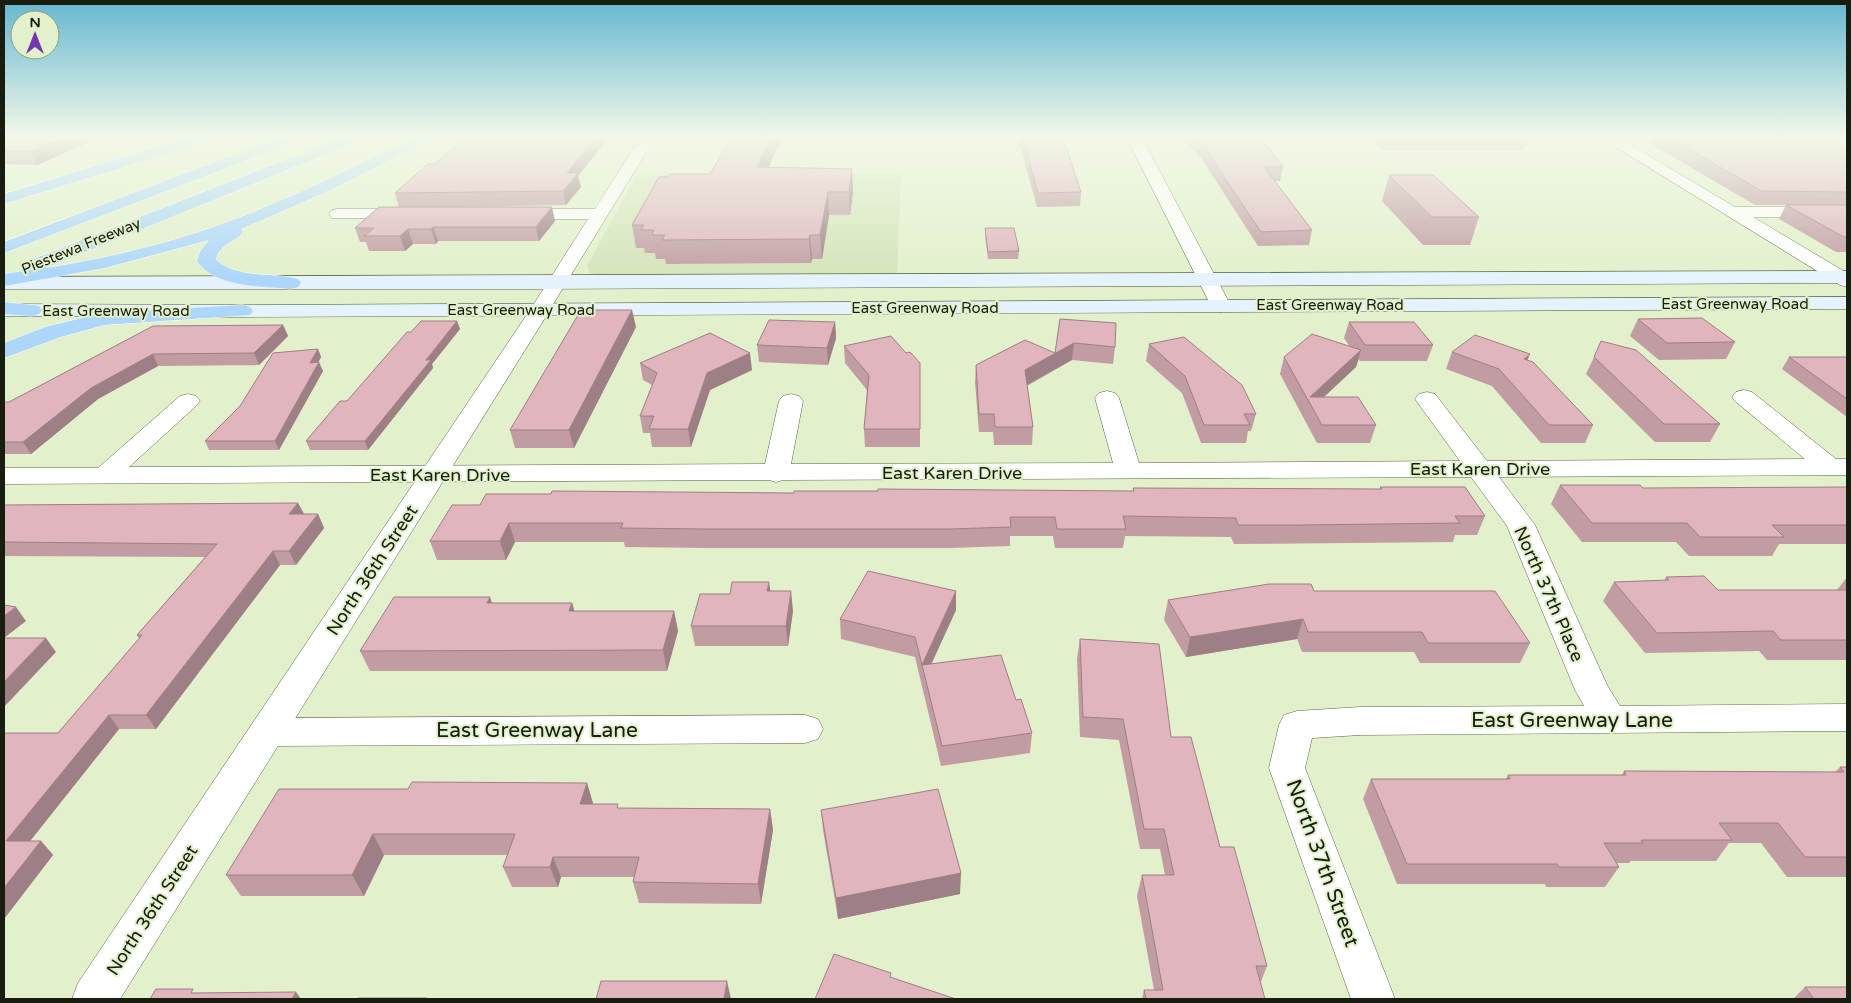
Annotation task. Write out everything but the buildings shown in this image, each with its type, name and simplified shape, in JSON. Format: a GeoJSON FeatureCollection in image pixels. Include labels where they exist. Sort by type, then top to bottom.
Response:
{"type":"FeatureCollection","features":[{"type":"Feature","properties":{"kind":"highway"},"geometry":{"type":"LineString","coordinates":[[4,199],[50,185]]}},
{"type":"Feature","properties":{"kind":"highway","name":"Piestewa Freeway"},"geometry":{"type":"LineString","coordinates":[[4,248],[169,185]]}},
{"type":"Feature","properties":{"kind":"highway","name":"Piestewa Freeway"},"geometry":{"type":"LineString","coordinates":[[4,280],[239,185]]}},
{"type":"Feature","properties":{"kind":"highway"},"geometry":{"type":"LineString","coordinates":[[4,280],[113,260],[204,236],[267,212],[326,185]]}},
{"type":"Feature","properties":{"kind":"highway"},"geometry":{"type":"LineString","coordinates":[[267,212],[213,246],[206,255],[206,261],[211,268],[226,275],[291,283]]}},
{"type":"Feature","properties":{"kind":"highway"},"geometry":{"type":"LineString","coordinates":[[4,288],[73,283]]}},
{"type":"Feature","properties":{"kind":"highway"},"geometry":{"type":"LineString","coordinates":[[4,351],[53,332],[103,319],[243,311]]}},
{"type":"Feature","properties":{"kind":"main road","name":"East Greenway Road"},"geometry":{"type":"LineString","coordinates":[[4,280],[73,283],[558,283],[1845,278]]}},
{"type":"Feature","properties":{"kind":"main road","name":"East Greenway Road"},"geometry":{"type":"LineString","coordinates":[[4,309],[243,311],[1847,303]]}},
{"type":"Feature","properties":{"kind":"street","name":"North 36th Street"},"geometry":{"type":"LineString","coordinates":[[94,999],[558,283],[618,185]]}},
{"type":"Feature","properties":{"kind":"street"},"geometry":{"type":"LineString","coordinates":[[1158,185],[1221,306]]}},
{"type":"Feature","properties":{"kind":"street"},"geometry":{"type":"LineString","coordinates":[[1688,185],[1845,278]]}},
{"type":"Feature","properties":{"kind":"street"},"geometry":{"type":"LineString","coordinates":[[1734,212],[1847,212]]}},
{"type":"Feature","properties":{"kind":"street"},"geometry":{"type":"LineString","coordinates":[[338,214],[421,214]]}},
{"type":"Feature","properties":{"kind":"street"},"geometry":{"type":"LineString","coordinates":[[500,214],[600,214]]}},
{"type":"Feature","properties":{"kind":"street"},"geometry":{"type":"LineString","coordinates":[[1108,398],[1129,472]]}},
{"type":"Feature","properties":{"kind":"street","name":"East Karen Drive"},"geometry":{"type":"LineString","coordinates":[[1744,398],[1839,468]]}},
{"type":"Feature","properties":{"kind":"street","name":"North 37th Place"},"geometry":{"type":"LineString","coordinates":[[1427,400],[1521,526],[1592,690],[1611,720]]}},
{"type":"Feature","properties":{"kind":"street"},"geometry":{"type":"LineString","coordinates":[[104,476],[188,401]]}},
{"type":"Feature","properties":{"kind":"street"},"geometry":{"type":"LineString","coordinates":[[776,474],[791,401]]}},
{"type":"Feature","properties":{"kind":"street","name":"East Karen Drive"},"geometry":{"type":"LineString","coordinates":[[4,476],[432,476],[1839,468]]}},
{"type":"Feature","properties":{"kind":"street","name":"East Greenway Lane"},"geometry":{"type":"LineString","coordinates":[[1297,725],[1360,721],[1847,718]]}},
{"type":"Feature","properties":{"kind":"street","name":"North 37th Street"},"geometry":{"type":"LineString","coordinates":[[1297,725],[1287,768],[1373,999]]}},
{"type":"Feature","properties":{"kind":"street","name":"East Greenway Lane"},"geometry":{"type":"LineString","coordinates":[[268,732],[805,729]]}},
{"type":"Feature","properties":{"kind":"shaded area"},"geometry":{"type":"Polygon","coordinates":[[[631,185],[901,185],[897,275],[611,277],[590,273],[587,266],[631,185]]]}}]}
